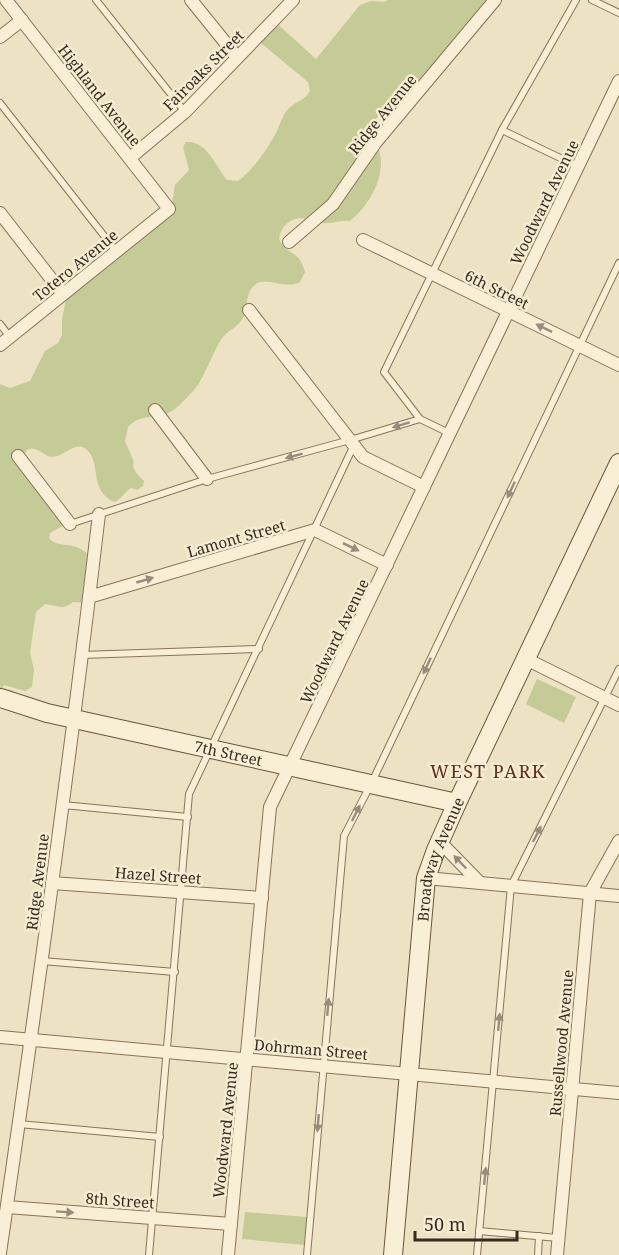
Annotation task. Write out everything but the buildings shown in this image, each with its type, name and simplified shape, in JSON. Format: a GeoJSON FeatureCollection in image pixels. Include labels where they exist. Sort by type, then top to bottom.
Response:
{"type":"FeatureCollection","features":[{"type":"Feature","properties":{"kind":"street","name":"Highland Avenue"},"geometry":{"type":"LineString","coordinates":[[6,0],[169,209]]}},
{"type":"Feature","properties":{"kind":"street"},"geometry":{"type":"LineString","coordinates":[[191,0],[237,57]]}},
{"type":"Feature","properties":{"kind":"street","name":"Fairoaks Street"},"geometry":{"type":"LineString","coordinates":[[130,158],[184,112],[293,0]]}},
{"type":"Feature","properties":{"kind":"street","name":"Ridge Avenue"},"geometry":{"type":"LineString","coordinates":[[289,242],[333,204],[376,142],[495,0]]}},
{"type":"Feature","properties":{"kind":"street"},"geometry":{"type":"LineString","coordinates":[[0,37],[22,20]]}},
{"type":"Feature","properties":{"kind":"street","name":"Woodward Avenue"},"geometry":{"type":"LineString","coordinates":[[228,1255],[270,807],[619,81]]}},
{"type":"Feature","properties":{"kind":"street","name":"Totero Avenue"},"geometry":{"type":"LineString","coordinates":[[5,341],[169,209]]}},
{"type":"Feature","properties":{"kind":"street"},"geometry":{"type":"LineString","coordinates":[[0,213],[63,294]]}},
{"type":"Feature","properties":{"kind":"street","name":"6th Street"},"geometry":{"type":"LineString","coordinates":[[363,240],[619,364]]}},
{"type":"Feature","properties":{"kind":"street"},"geometry":{"type":"LineString","coordinates":[[249,310],[363,457],[424,487]]}},
{"type":"Feature","properties":{"kind":"street"},"geometry":{"type":"LineString","coordinates":[[155,410],[207,479]]}},
{"type":"Feature","properties":{"kind":"street"},"geometry":{"type":"LineString","coordinates":[[18,456],[70,524]]}},
{"type":"Feature","properties":{"kind":"street","name":"Broadway Avenue"},"geometry":{"type":"LineString","coordinates":[[393,1255],[426,878],[457,802],[619,463]]}},
{"type":"Feature","properties":{"kind":"street","name":"Ridge Avenue"},"geometry":{"type":"LineString","coordinates":[[0,1253],[42,961],[99,514]]}},
{"type":"Feature","properties":{"kind":"street"},"geometry":{"type":"LineString","coordinates":[[315,530],[387,565]]}},
{"type":"Feature","properties":{"kind":"street","name":"Lamont Street"},"geometry":{"type":"LineString","coordinates":[[89,597],[315,530]]}},
{"type":"Feature","properties":{"kind":"street"},"geometry":{"type":"LineString","coordinates":[[526,659],[619,705]]}},
{"type":"Feature","properties":{"kind":"street","name":"7th Street"},"geometry":{"type":"LineString","coordinates":[[1,698],[29,708],[74,719],[457,802]]}},
{"type":"Feature","properties":{"kind":"street"},"geometry":{"type":"LineString","coordinates":[[440,841],[480,883]]}},
{"type":"Feature","properties":{"kind":"street","name":"Russellwood Avenue"},"geometry":{"type":"LineString","coordinates":[[560,1255],[558,1238],[590,893],[619,841]]}},
{"type":"Feature","properties":{"kind":"street"},"geometry":{"type":"LineString","coordinates":[[426,878],[619,896]]}},
{"type":"Feature","properties":{"kind":"street","name":"Hazel Street"},"geometry":{"type":"LineString","coordinates":[[52,883],[262,898]]}},
{"type":"Feature","properties":{"kind":"street","name":"Dohrman Street"},"geometry":{"type":"LineString","coordinates":[[0,1037],[619,1093]]}},
{"type":"Feature","properties":{"kind":"street","name":"8th Street"},"geometry":{"type":"LineString","coordinates":[[7,1207],[231,1224]]}},
{"type":"Feature","properties":{"kind":"lane"},"geometry":{"type":"LineString","coordinates":[[96,0],[184,112]]}},
{"type":"Feature","properties":{"kind":"lane"},"geometry":{"type":"LineString","coordinates":[[450,434],[420,419],[384,372],[502,130],[576,0]]}},
{"type":"Feature","properties":{"kind":"lane"},"geometry":{"type":"LineString","coordinates":[[592,0],[619,13]]}},
{"type":"Feature","properties":{"kind":"lane"},"geometry":{"type":"LineString","coordinates":[[0,103],[117,251]]}},
{"type":"Feature","properties":{"kind":"lane"},"geometry":{"type":"LineString","coordinates":[[502,130],[578,166]]}},
{"type":"Feature","properties":{"kind":"lane"},"geometry":{"type":"LineString","coordinates":[[307,1255],[344,836],[371,784],[619,262]]}},
{"type":"Feature","properties":{"kind":"lane"},"geometry":{"type":"LineString","coordinates":[[0,324],[5,341]]}},
{"type":"Feature","properties":{"kind":"lane"},"geometry":{"type":"LineString","coordinates":[[70,524],[207,479],[352,443],[420,419]]}},
{"type":"Feature","properties":{"kind":"lane"},"geometry":{"type":"LineString","coordinates":[[149,1255],[189,794],[315,530],[352,443]]}},
{"type":"Feature","properties":{"kind":"lane"},"geometry":{"type":"LineString","coordinates":[[82,655],[259,649]]}},
{"type":"Feature","properties":{"kind":"lane"},"geometry":{"type":"LineString","coordinates":[[477,1255],[511,886],[619,669]]}},
{"type":"Feature","properties":{"kind":"lane"},"geometry":{"type":"LineString","coordinates":[[62,805],[188,817]]}},
{"type":"Feature","properties":{"kind":"lane"},"geometry":{"type":"LineString","coordinates":[[42,961],[175,972]]}},
{"type":"Feature","properties":{"kind":"lane"},"geometry":{"type":"LineString","coordinates":[[19,1124],[160,1137]]}},
{"type":"Feature","properties":{"kind":"lane"},"geometry":{"type":"LineString","coordinates":[[479,1231],[558,1238]]}},
{"type":"Feature","properties":{"kind":"lane"},"geometry":{"type":"LineString","coordinates":[[537,1255],[539,1236]]}},
{"type":"Feature","properties":{"kind":"green space"},"geometry":{"type":"Polygon","coordinates":[[[494,0],[398,114],[386,113],[378,116],[374,129],[380,156],[380,172],[372,195],[362,209],[350,221],[317,223],[302,218],[292,220],[282,230],[279,239],[300,260],[305,272],[300,282],[288,285],[265,281],[256,284],[248,296],[243,318],[223,337],[194,390],[170,412],[143,418],[128,427],[125,441],[136,473],[144,481],[143,486],[137,490],[131,488],[115,502],[102,492],[98,485],[92,457],[83,447],[73,448],[52,457],[32,448],[24,454],[23,460],[68,523],[50,533],[49,538],[55,543],[78,548],[85,552],[90,558],[91,574],[87,603],[73,602],[63,607],[45,604],[36,612],[30,653],[34,670],[32,687],[25,691],[4,685],[0,693],[0,384],[10,388],[30,381],[45,351],[58,343],[62,335],[62,320],[67,294],[171,210],[175,185],[189,170],[183,147],[186,142],[200,145],[210,155],[227,180],[238,181],[261,157],[289,108],[310,91],[308,82],[256,39],[273,20],[316,59],[360,5],[371,1],[494,0]]]}},
{"type":"Feature","properties":{"kind":"green space"},"geometry":{"type":"Polygon","coordinates":[[[537,679],[576,697],[564,723],[526,704],[537,679]]]}},
{"type":"Feature","properties":{"kind":"green space"},"geometry":{"type":"Polygon","coordinates":[[[245,1212],[307,1217],[304,1245],[242,1239],[245,1212]]]}},
{"type":"Feature","properties":{"kind":"district","name":"WEST PARK"},"geometry":{"type":"Point","coordinates":[488,771]}}]}
